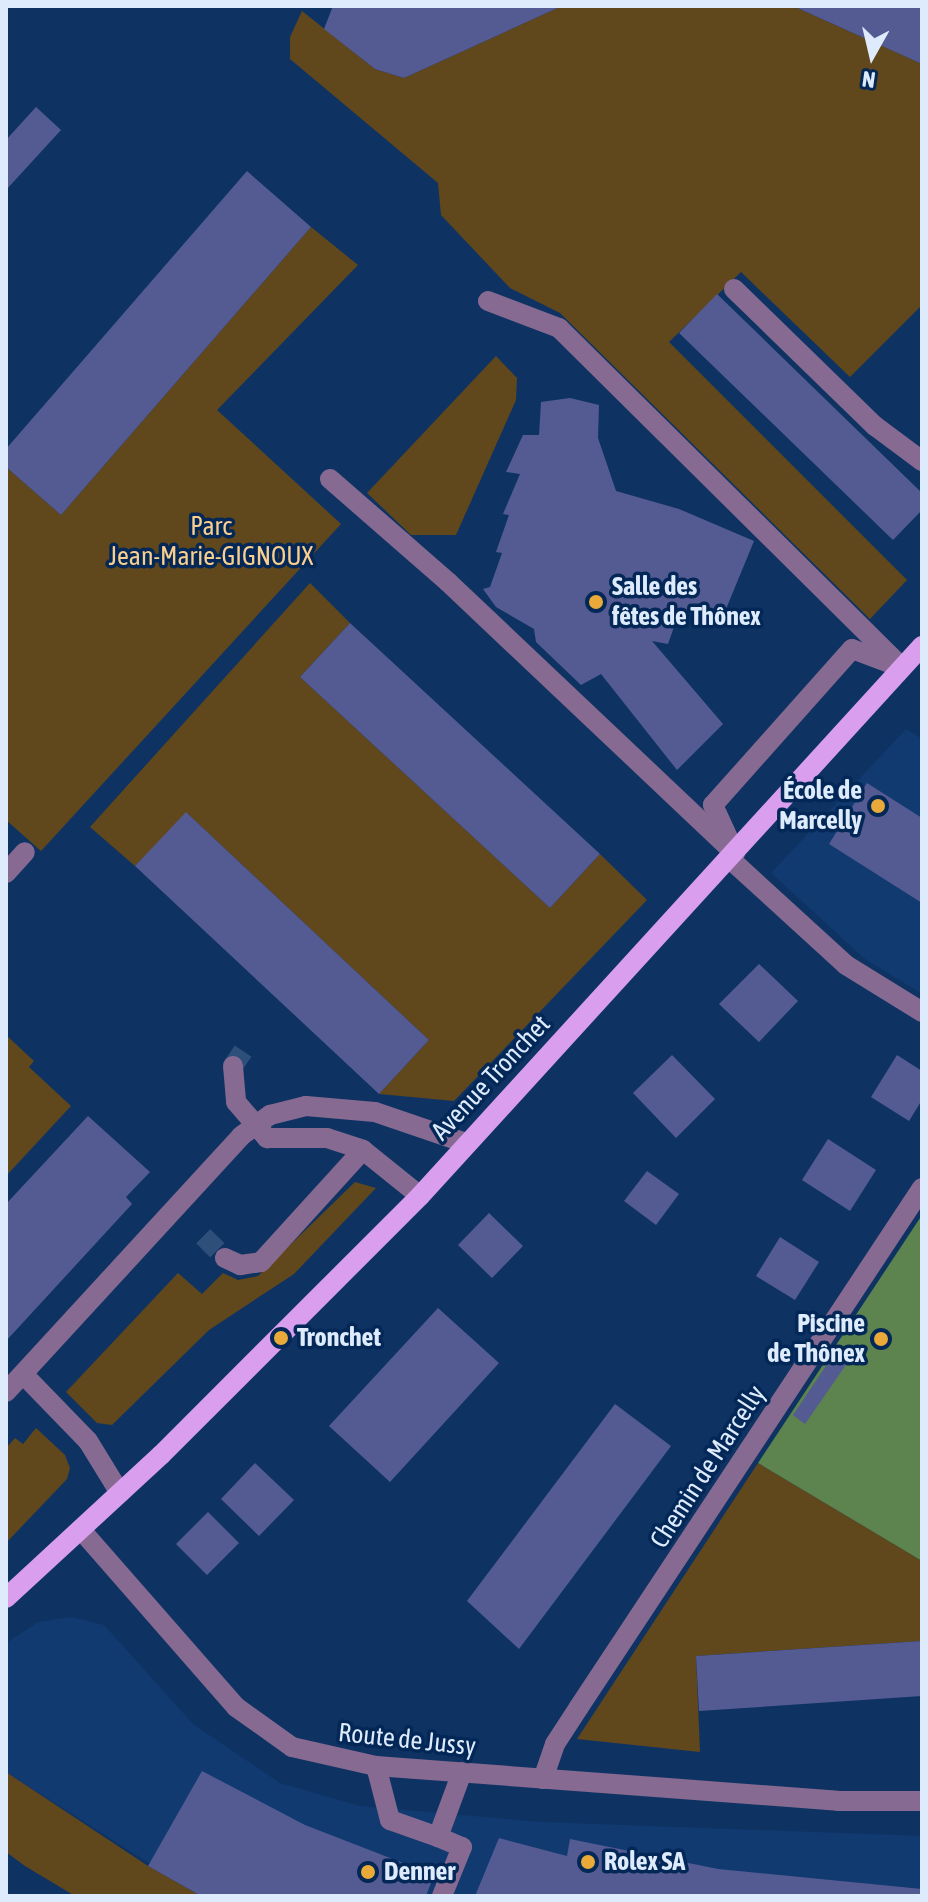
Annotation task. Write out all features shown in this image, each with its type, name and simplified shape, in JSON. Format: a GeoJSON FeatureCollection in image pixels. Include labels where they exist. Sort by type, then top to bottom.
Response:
{"type":"FeatureCollection","features":[{"type":"Feature","properties":{"kind":"main road","name":"Avenue Tronchet"},"geometry":{"type":"LineString","coordinates":[[82,1531],[420,1196],[922,646]]}},
{"type":"Feature","properties":{"kind":"main road"},"geometry":{"type":"LineString","coordinates":[[6,1598],[82,1531]]}},
{"type":"Feature","properties":{"kind":"street"},"geometry":{"type":"LineString","coordinates":[[734,289],[875,426],[922,461]]}},
{"type":"Feature","properties":{"kind":"street"},"geometry":{"type":"LineString","coordinates":[[488,301],[559,328],[902,667]]}},
{"type":"Feature","properties":{"kind":"street"},"geometry":{"type":"LineString","coordinates":[[330,479],[448,582],[846,965],[922,1012]]}},
{"type":"Feature","properties":{"kind":"street"},"geometry":{"type":"LineString","coordinates":[[733,856],[713,805],[852,649],[902,667]]}},
{"type":"Feature","properties":{"kind":"street"},"geometry":{"type":"LineString","coordinates":[[6,873],[25,852]]}},
{"type":"Feature","properties":{"kind":"street"},"geometry":{"type":"LineString","coordinates":[[233,1066],[236,1102],[267,1138],[327,1138],[363,1150],[420,1196]]}},
{"type":"Feature","properties":{"kind":"street"},"geometry":{"type":"LineString","coordinates":[[6,1392],[241,1136],[270,1115],[306,1106],[375,1112],[466,1143]]}},
{"type":"Feature","properties":{"kind":"street"},"geometry":{"type":"LineString","coordinates":[[225,1258],[240,1265],[261,1262],[363,1150]]}},
{"type":"Feature","properties":{"kind":"street","name":"Chemin de Marcelly"},"geometry":{"type":"LineString","coordinates":[[543,1779],[548,1740],[579,1707],[922,1188]]}},
{"type":"Feature","properties":{"kind":"street"},"geometry":{"type":"LineString","coordinates":[[23,1374],[88,1441],[120,1493]]}},
{"type":"Feature","properties":{"kind":"street","name":"Route de Jussy"},"geometry":{"type":"LineString","coordinates":[[82,1531],[253,1723],[292,1747],[376,1766],[825,1800],[922,1801]]}},
{"type":"Feature","properties":{"kind":"street"},"geometry":{"type":"LineString","coordinates":[[376,1766],[390,1820],[462,1847],[442,1896]]}},
{"type":"Feature","properties":{"kind":"street"},"geometry":{"type":"LineString","coordinates":[[438,1837],[462,1772]]}},
{"type":"Feature","properties":{"kind":"shaded area","name":"École de Marcelly"},"geometry":{"type":"Polygon","coordinates":[[[906,729],[922,739],[922,994],[865,959],[771,873],[906,729]]]}},
{"type":"Feature","properties":{"kind":"shaded area","name":"Piscine de Thônex"},"geometry":{"type":"Polygon","coordinates":[[[922,1215],[922,1561],[758,1463],[922,1215]]]}},
{"type":"Feature","properties":{"kind":"shaded area"},"geometry":{"type":"Polygon","coordinates":[[[71,1617],[104,1625],[194,1725],[280,1783],[360,1806],[541,1822],[922,1836],[922,1896],[201,1896],[6,1772],[6,1643],[38,1622],[71,1617]]]}},
{"type":"Feature","properties":{"kind":"green space"},"geometry":{"type":"Polygon","coordinates":[[[562,6],[793,6],[922,64],[922,305],[850,377],[741,272],[669,342],[907,580],[870,619],[560,313],[510,288],[441,215],[438,183],[290,59],[290,37],[302,11],[375,69],[404,78],[562,6]]]}},
{"type":"Feature","properties":{"kind":"green space","name":"Parc Jean-Marie-GIGNOUX"},"geometry":{"type":"Polygon","coordinates":[[[311,227],[358,265],[217,410],[341,524],[41,851],[6,820],[6,467],[61,515],[311,227]]]}},
{"type":"Feature","properties":{"kind":"green space"},"geometry":{"type":"Polygon","coordinates":[[[496,356],[517,378],[516,400],[456,535],[411,535],[367,493],[496,356]]]}},
{"type":"Feature","properties":{"kind":"green space"},"geometry":{"type":"Polygon","coordinates":[[[310,583],[350,623],[300,677],[550,908],[600,854],[647,900],[454,1101],[379,1094],[429,1040],[187,813],[135,866],[90,827],[310,583]]]}},
{"type":"Feature","properties":{"kind":"green space"},"geometry":{"type":"Polygon","coordinates":[[[6,1035],[34,1061],[29,1067],[71,1106],[6,1176],[6,1035]]]}},
{"type":"Feature","properties":{"kind":"green space"},"geometry":{"type":"Polygon","coordinates":[[[355,1182],[376,1188],[294,1274],[209,1330],[112,1425],[97,1423],[66,1392],[178,1273],[202,1294],[223,1273],[238,1280],[258,1276],[355,1182]]]}},
{"type":"Feature","properties":{"kind":"green space"},"geometry":{"type":"Polygon","coordinates":[[[36,1428],[65,1455],[70,1468],[67,1479],[6,1543],[6,1448],[15,1438],[23,1444],[36,1428]]]}},
{"type":"Feature","properties":{"kind":"green space"},"geometry":{"type":"Polygon","coordinates":[[[758,1463],[922,1561],[922,1641],[696,1656],[700,1752],[577,1739],[758,1463]]]}},
{"type":"Feature","properties":{"kind":"green space"},"geometry":{"type":"Polygon","coordinates":[[[6,1772],[148,1866],[201,1896],[75,1896],[25,1866],[6,1852],[6,1772]]]}},
{"type":"Feature","properties":{"kind":"building"},"geometry":{"type":"Polygon","coordinates":[[[333,6],[562,6],[404,78],[375,69],[324,29],[333,6]]]}},
{"type":"Feature","properties":{"kind":"building"},"geometry":{"type":"Polygon","coordinates":[[[793,6],[922,6],[922,64],[793,6]]]}},
{"type":"Feature","properties":{"kind":"building"},"geometry":{"type":"Polygon","coordinates":[[[36,107],[61,130],[6,190],[6,140],[36,107]]]}},
{"type":"Feature","properties":{"kind":"building"},"geometry":{"type":"Polygon","coordinates":[[[247,171],[311,227],[61,515],[6,467],[6,449],[247,171]]]}},
{"type":"Feature","properties":{"kind":"building"},"geometry":{"type":"Polygon","coordinates":[[[717,294],[922,493],[922,510],[893,540],[679,333],[717,294]]]}},
{"type":"Feature","properties":{"kind":"building"},"geometry":{"type":"Polygon","coordinates":[[[570,398],[599,405],[598,438],[616,491],[679,509],[754,541],[719,626],[680,610],[668,644],[652,641],[723,724],[677,770],[601,674],[581,685],[536,642],[534,629],[496,607],[483,589],[490,587],[502,553],[496,552],[509,515],[503,514],[520,474],[506,472],[523,435],[539,435],[541,402],[570,398]]]}},
{"type":"Feature","properties":{"kind":"building"},"geometry":{"type":"Polygon","coordinates":[[[350,623],[600,854],[550,908],[300,677],[350,623]]]}},
{"type":"Feature","properties":{"kind":"building"},"geometry":{"type":"Polygon","coordinates":[[[867,783],[922,818],[922,903],[829,844],[867,783]]]}},
{"type":"Feature","properties":{"kind":"building"},"geometry":{"type":"Polygon","coordinates":[[[186,812],[429,1040],[379,1094],[135,866],[186,812]]]}},
{"type":"Feature","properties":{"kind":"building"},"geometry":{"type":"Polygon","coordinates":[[[759,964],[798,1001],[759,1042],[719,1004],[759,964]]]}},
{"type":"Feature","properties":{"kind":"building"},"geometry":{"type":"Polygon","coordinates":[[[672,1055],[715,1099],[676,1138],[633,1093],[672,1055]]]}},
{"type":"Feature","properties":{"kind":"building"},"geometry":{"type":"Polygon","coordinates":[[[897,1055],[922,1071],[922,1100],[909,1121],[871,1097],[897,1055]]]}},
{"type":"Feature","properties":{"kind":"building"},"geometry":{"type":"Polygon","coordinates":[[[88,1116],[150,1172],[126,1197],[132,1204],[6,1341],[6,1204],[88,1116]]]}},
{"type":"Feature","properties":{"kind":"building"},"geometry":{"type":"Polygon","coordinates":[[[828,1139],[876,1170],[850,1211],[802,1180],[828,1139]]]}},
{"type":"Feature","properties":{"kind":"building"},"geometry":{"type":"Polygon","coordinates":[[[647,1171],[679,1194],[656,1225],[624,1201],[647,1171]]]}},
{"type":"Feature","properties":{"kind":"building"},"geometry":{"type":"Polygon","coordinates":[[[489,1213],[523,1246],[492,1278],[458,1245],[489,1213]]]}},
{"type":"Feature","properties":{"kind":"building"},"geometry":{"type":"Polygon","coordinates":[[[780,1237],[819,1262],[795,1300],[756,1276],[780,1237]]]}},
{"type":"Feature","properties":{"kind":"building"},"geometry":{"type":"Polygon","coordinates":[[[438,1308],[499,1363],[390,1482],[329,1426],[438,1308]]]}},
{"type":"Feature","properties":{"kind":"building"},"geometry":{"type":"Polygon","coordinates":[[[836,1351],[850,1359],[805,1424],[793,1415],[836,1351]]]}},
{"type":"Feature","properties":{"kind":"building"},"geometry":{"type":"Polygon","coordinates":[[[615,1404],[671,1446],[519,1649],[467,1601],[615,1404]]]}},
{"type":"Feature","properties":{"kind":"building"},"geometry":{"type":"Polygon","coordinates":[[[255,1463],[294,1500],[259,1536],[221,1499],[255,1463]]]}},
{"type":"Feature","properties":{"kind":"building"},"geometry":{"type":"Polygon","coordinates":[[[208,1512],[239,1543],[207,1575],[176,1544],[208,1512]]]}},
{"type":"Feature","properties":{"kind":"building"},"geometry":{"type":"Polygon","coordinates":[[[922,1641],[922,1696],[699,1711],[696,1656],[922,1641]]]}},
{"type":"Feature","properties":{"kind":"building"},"geometry":{"type":"Polygon","coordinates":[[[202,1771],[305,1825],[434,1875],[426,1896],[201,1896],[148,1866],[202,1771]]]}},
{"type":"Feature","properties":{"kind":"building","name":"Rolex SA"},"geometry":{"type":"Polygon","coordinates":[[[499,1838],[567,1856],[570,1839],[718,1869],[922,1889],[922,1896],[475,1896],[499,1838]]]}},
{"type":"Feature","properties":{"kind":"tunnel"},"geometry":{"type":"LineString","coordinates":[[233,1066],[243,1051]]}},
{"type":"Feature","properties":{"kind":"tunnel"},"geometry":{"type":"LineString","coordinates":[[203,1236],[225,1258]]}},
{"type":"Feature","properties":{"kind":"place","name":"Salle des fêtes de Thônex"},"geometry":{"type":"Point","coordinates":[596,602]}},
{"type":"Feature","properties":{"kind":"place","name":"École de Marcelly"},"geometry":{"type":"Point","coordinates":[878,806]}},
{"type":"Feature","properties":{"kind":"place","name":"Tronchet"},"geometry":{"type":"Point","coordinates":[281,1338]}},
{"type":"Feature","properties":{"kind":"place","name":"Piscine de Thônex"},"geometry":{"type":"Point","coordinates":[881,1339]}},
{"type":"Feature","properties":{"kind":"place","name":"Rolex SA"},"geometry":{"type":"Point","coordinates":[588,1862]}},
{"type":"Feature","properties":{"kind":"place","name":"Denner"},"geometry":{"type":"Point","coordinates":[368,1872]}}]}
